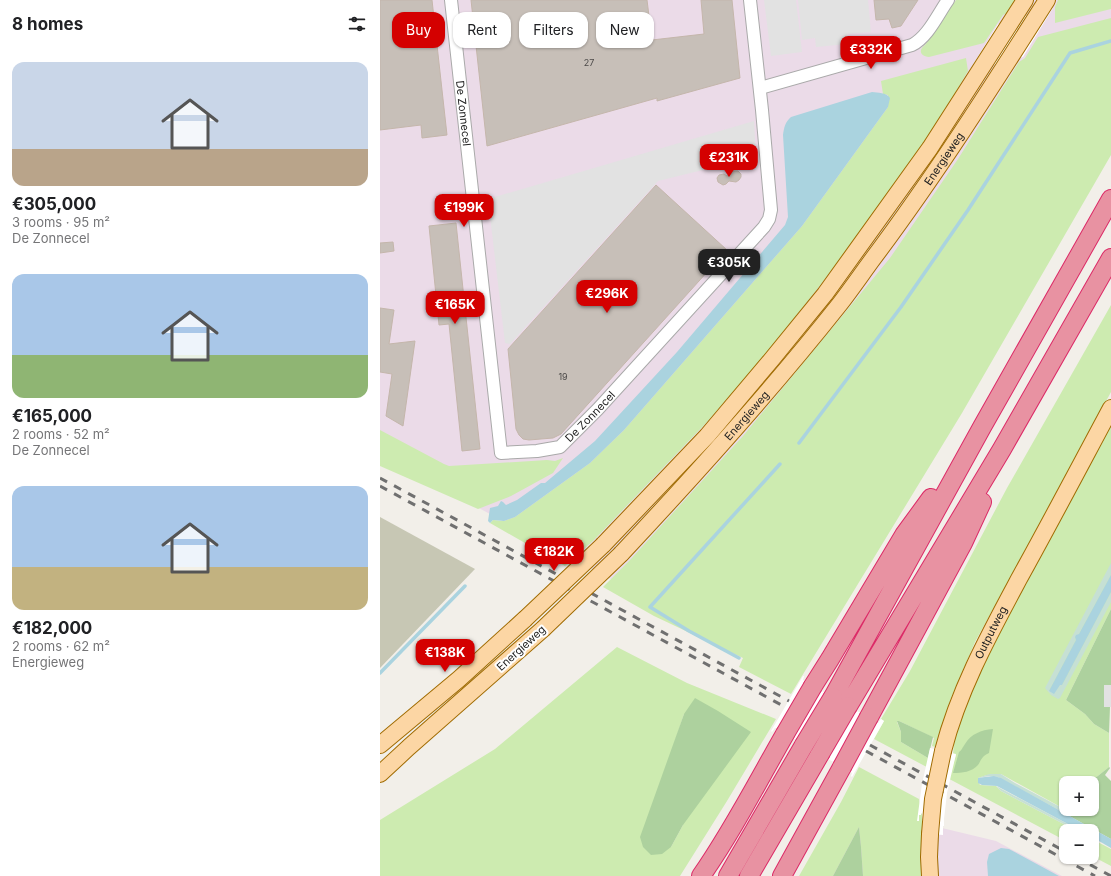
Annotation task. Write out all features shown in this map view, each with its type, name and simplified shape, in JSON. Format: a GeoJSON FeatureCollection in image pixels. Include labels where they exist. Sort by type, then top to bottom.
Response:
{"type":"FeatureCollection","features":[{"type":"Feature","properties":{"kind":"highway"},"geometry":{"type":"LineString","coordinates":[[728,876],[832,697],[1111,199]]}},
{"type":"Feature","properties":{"kind":"highway"},"geometry":{"type":"LineString","coordinates":[[749,876],[848,706],[1002,449],[1111,258]]}},
{"type":"Feature","properties":{"kind":"highway"},"geometry":{"type":"LineString","coordinates":[[782,876],[963,543],[1020,418]]}},
{"type":"Feature","properties":{"kind":"highway"},"geometry":{"type":"LineString","coordinates":[[701,876],[734,823],[813,686],[904,535],[982,427]]}},
{"type":"Feature","properties":{"kind":"main road","name":"Energieweg"},"geometry":{"type":"LineString","coordinates":[[380,745],[460,679],[525,619],[603,545],[707,436],[825,294],[930,148],[1025,0]]}},
{"type":"Feature","properties":{"kind":"main road","name":"Energieweg"},"geometry":{"type":"LineString","coordinates":[[380,774],[543,629],[621,554],[762,398],[839,305],[895,230],[945,158],[1043,6]]}},
{"type":"Feature","properties":{"kind":"main road","name":"Outputweg"},"geometry":{"type":"LineString","coordinates":[[930,876],[929,857],[933,799],[948,731],[972,670],[1111,408]]}},
{"type":"Feature","properties":{"kind":"street","name":"De Zonnecel"},"geometry":{"type":"LineString","coordinates":[[451,0],[501,453],[537,451],[560,447],[598,409],[764,227],[769,219],[771,210],[750,0]]}},
{"type":"Feature","properties":{"kind":"street"},"geometry":{"type":"LineString","coordinates":[[760,88],[917,42],[924,36],[948,0]]}},
{"type":"Feature","properties":{"kind":"shaded area"},"geometry":{"type":"Polygon","coordinates":[[[380,0],[1111,0],[1111,89],[775,667],[380,455],[380,0]]]}},
{"type":"Feature","properties":{"kind":"shaded area"},"geometry":{"type":"Polygon","coordinates":[[[764,0],[796,0],[802,52],[771,56],[764,0]]]}},
{"type":"Feature","properties":{"kind":"shaded area"},"geometry":{"type":"Polygon","coordinates":[[[798,0],[868,0],[871,32],[847,34],[847,44],[816,47],[815,38],[802,40],[798,0]]]}},
{"type":"Feature","properties":{"kind":"shaded area"},"geometry":{"type":"Polygon","coordinates":[[[754,121],[756,157],[658,181],[510,344],[505,343],[488,199],[754,121]]]}},
{"type":"Feature","properties":{"kind":"shaded area"},"geometry":{"type":"Polygon","coordinates":[[[380,517],[475,569],[380,668],[380,517]]]}},
{"type":"Feature","properties":{"kind":"shaded area"},"geometry":{"type":"Polygon","coordinates":[[[1111,563],[1111,575],[1079,634],[1075,637],[1076,640],[1049,691],[1062,685],[1111,592],[1111,602],[1060,698],[1058,699],[1051,695],[1045,688],[1111,563]]]}},
{"type":"Feature","properties":{"kind":"shaded area"},"geometry":{"type":"Polygon","coordinates":[[[1104,685],[1111,685],[1111,707],[1104,707],[1104,685]]]}},
{"type":"Feature","properties":{"kind":"shaded area"},"geometry":{"type":"Polygon","coordinates":[[[989,774],[1001,774],[1059,806],[1059,810],[998,777],[989,776],[978,778],[989,774]]]}},
{"type":"Feature","properties":{"kind":"shaded area"},"geometry":{"type":"Polygon","coordinates":[[[996,786],[1068,824],[1064,824],[1001,791],[996,786]]]}},
{"type":"Feature","properties":{"kind":"shaded area"},"geometry":{"type":"Polygon","coordinates":[[[863,809],[996,841],[1062,876],[820,876],[863,809]]]}},
{"type":"Feature","properties":{"kind":"green space"},"geometry":{"type":"Polygon","coordinates":[[[956,0],[1015,0],[984,43],[929,57],[922,54],[921,49],[956,0]]]}},
{"type":"Feature","properties":{"kind":"green space"},"geometry":{"type":"Polygon","coordinates":[[[1058,0],[1111,0],[1111,9],[1055,23],[1055,7],[1058,0]]]}},
{"type":"Feature","properties":{"kind":"green space"},"geometry":{"type":"Polygon","coordinates":[[[1111,18],[1111,155],[962,413],[791,694],[739,667],[743,658],[654,616],[603,587],[630,560],[743,436],[890,258],[958,159],[1019,62],[1025,58],[1038,37],[1111,18]]]}},
{"type":"Feature","properties":{"kind":"green space"},"geometry":{"type":"Polygon","coordinates":[[[966,58],[968,71],[943,114],[887,197],[818,288],[765,355],[707,422],[594,540],[565,566],[490,523],[493,520],[504,521],[515,517],[590,463],[624,430],[802,226],[888,107],[888,95],[883,94],[881,81],[966,58]]]}},
{"type":"Feature","properties":{"kind":"green space"},"geometry":{"type":"Polygon","coordinates":[[[1111,305],[1111,392],[975,642],[951,698],[935,747],[932,746],[934,738],[899,721],[897,722],[901,732],[901,742],[951,771],[956,755],[953,754],[955,734],[991,646],[1111,421],[1111,609],[1066,700],[1085,714],[1094,724],[1109,733],[1109,767],[1098,776],[1059,776],[1059,806],[1001,774],[987,775],[978,778],[980,785],[996,786],[1001,791],[1064,824],[1059,824],[1059,837],[874,739],[884,721],[881,719],[910,671],[1007,488],[1111,305]]]}},
{"type":"Feature","properties":{"kind":"green space"},"geometry":{"type":"Polygon","coordinates":[[[380,430],[449,466],[547,460],[555,461],[563,458],[553,473],[511,496],[478,509],[380,466],[380,430]]]}},
{"type":"Feature","properties":{"kind":"green space"},"geometry":{"type":"Polygon","coordinates":[[[1111,609],[1111,685],[1104,686],[1104,707],[1110,707],[1109,733],[1094,724],[1085,714],[1066,700],[1111,609]]]}},
{"type":"Feature","properties":{"kind":"green space"},"geometry":{"type":"Polygon","coordinates":[[[617,647],[687,683],[776,719],[680,876],[380,876],[380,820],[495,749],[617,647]],[[684,714],[669,759],[671,847],[683,825],[684,714]]]}},
{"type":"Feature","properties":{"kind":"green space"},"geometry":{"type":"Polygon","coordinates":[[[695,698],[751,732],[683,825],[671,847],[662,854],[651,855],[643,847],[640,837],[684,714],[695,698]]]}},
{"type":"Feature","properties":{"kind":"green space"},"geometry":{"type":"Polygon","coordinates":[[[897,721],[933,737],[928,758],[901,742],[901,732],[897,721]]]}},
{"type":"Feature","properties":{"kind":"green space"},"geometry":{"type":"Polygon","coordinates":[[[993,729],[989,753],[983,757],[978,765],[970,771],[953,773],[959,752],[967,741],[977,733],[984,730],[993,729]]]}},
{"type":"Feature","properties":{"kind":"green space"},"geometry":{"type":"Polygon","coordinates":[[[859,767],[919,799],[922,815],[922,843],[925,876],[863,876],[859,827],[833,876],[799,876],[859,767]]]}},
{"type":"Feature","properties":{"kind":"green space"},"geometry":{"type":"Polygon","coordinates":[[[1109,767],[1110,768],[1105,775],[1111,781],[1111,839],[1099,832],[1099,824],[1084,824],[1069,816],[1099,816],[1099,776],[1098,776],[1109,767]]]}},
{"type":"Feature","properties":{"kind":"green space"},"geometry":{"type":"Polygon","coordinates":[[[859,827],[863,876],[833,876],[859,827]]]}},
{"type":"Feature","properties":{"kind":"green space"},"geometry":{"type":"Polygon","coordinates":[[[1099,843],[1111,849],[1111,866],[1099,860],[1099,843]]]}},
{"type":"Feature","properties":{"kind":"water"},"geometry":{"type":"Polygon","coordinates":[[[872,92],[882,93],[888,96],[890,98],[888,107],[802,226],[624,430],[590,463],[515,517],[504,521],[493,520],[490,523],[488,521],[490,508],[498,506],[501,501],[506,505],[517,500],[541,483],[545,483],[595,441],[677,352],[785,225],[788,217],[783,135],[787,121],[791,117],[872,92]]]}},
{"type":"Feature","properties":{"kind":"water"},"geometry":{"type":"Polygon","coordinates":[[[1111,575],[1111,592],[1062,685],[1060,685],[1054,694],[1049,691],[1076,640],[1076,635],[1079,634],[1111,575]]]}},
{"type":"Feature","properties":{"kind":"water"},"geometry":{"type":"Polygon","coordinates":[[[994,776],[1001,778],[1059,810],[1059,816],[1070,816],[1084,824],[1068,824],[997,786],[982,785],[978,783],[978,778],[994,776]]]}},
{"type":"Feature","properties":{"kind":"water"},"geometry":{"type":"Polygon","coordinates":[[[1099,832],[1111,839],[1111,848],[1099,841],[1099,832]]]}},
{"type":"Feature","properties":{"kind":"water"},"geometry":{"type":"Polygon","coordinates":[[[1001,848],[1009,849],[1059,876],[988,876],[987,862],[989,854],[1001,848]]]}},
{"type":"Feature","properties":{"kind":"pier"},"geometry":{"type":"Polygon","coordinates":[[[1053,8],[1023,57],[969,71],[998,24],[1053,8]]]}},
{"type":"Feature","properties":{"kind":"pier"},"geometry":{"type":"Polygon","coordinates":[[[803,676],[803,680],[878,723],[881,719],[884,721],[852,777],[852,773],[775,728],[772,732],[771,731],[803,676]]]}},
{"type":"Feature","properties":{"kind":"pier"},"geometry":{"type":"Polygon","coordinates":[[[930,748],[956,754],[947,793],[943,835],[922,833],[921,813],[921,815],[919,815],[919,821],[917,821],[922,784],[930,748]]]}},
{"type":"Feature","properties":{"kind":"building"},"geometry":{"type":"Polygon","coordinates":[[[380,0],[432,0],[433,12],[392,12],[392,48],[437,48],[447,135],[422,138],[421,125],[380,130],[380,0]]]}},
{"type":"Feature","properties":{"kind":"building"},"geometry":{"type":"Polygon","coordinates":[[[471,0],[647,0],[648,12],[596,12],[596,48],[654,48],[654,40],[704,34],[701,0],[732,0],[740,78],[657,101],[657,98],[487,146],[476,48],[511,48],[511,12],[472,12],[471,0]]]}},
{"type":"Feature","properties":{"kind":"building"},"geometry":{"type":"Polygon","coordinates":[[[874,0],[918,0],[901,26],[892,28],[889,19],[876,20],[874,0]]]}},
{"type":"Feature","properties":{"kind":"building"},"geometry":{"type":"Polygon","coordinates":[[[733,171],[738,171],[741,174],[739,180],[736,182],[729,181],[723,185],[718,182],[717,178],[719,175],[724,174],[727,176],[733,171]]]}},
{"type":"Feature","properties":{"kind":"building"},"geometry":{"type":"Polygon","coordinates":[[[656,185],[727,250],[561,434],[553,438],[523,439],[516,429],[508,349],[656,185]]]}},
{"type":"Feature","properties":{"kind":"building"},"geometry":{"type":"Polygon","coordinates":[[[456,223],[480,449],[462,451],[449,324],[439,325],[429,226],[456,223]]]}},
{"type":"Feature","properties":{"kind":"building"},"geometry":{"type":"Polygon","coordinates":[[[393,242],[394,251],[380,253],[380,243],[393,242]]]}},
{"type":"Feature","properties":{"kind":"building"},"geometry":{"type":"Polygon","coordinates":[[[380,308],[394,310],[389,344],[415,341],[403,426],[386,416],[392,374],[380,372],[380,308]]]}},
{"type":"Feature","properties":{"kind":"waterway"},"geometry":{"type":"LineString","coordinates":[[799,443],[901,307],[968,210],[1070,53],[1111,41]]}},
{"type":"Feature","properties":{"kind":"waterway"},"geometry":{"type":"LineString","coordinates":[[739,658],[689,631],[650,607],[780,464]]}},
{"type":"Feature","properties":{"kind":"waterway"},"geometry":{"type":"LineString","coordinates":[[380,673],[465,586]]}},
{"type":"Feature","properties":{"kind":"railway"},"geometry":{"type":"LineString","coordinates":[[380,478],[789,701]]}},
{"type":"Feature","properties":{"kind":"railway"},"geometry":{"type":"LineString","coordinates":[[380,486],[785,707]]}},
{"type":"Feature","properties":{"kind":"railway"},"geometry":{"type":"LineString","coordinates":[[870,745],[1059,848]]}},
{"type":"Feature","properties":{"kind":"railway"},"geometry":{"type":"LineString","coordinates":[[866,751],[1095,876]]}},
{"type":"Feature","properties":{"kind":"railway"},"geometry":{"type":"LineString","coordinates":[[1089,864],[1111,876]]}}]}
